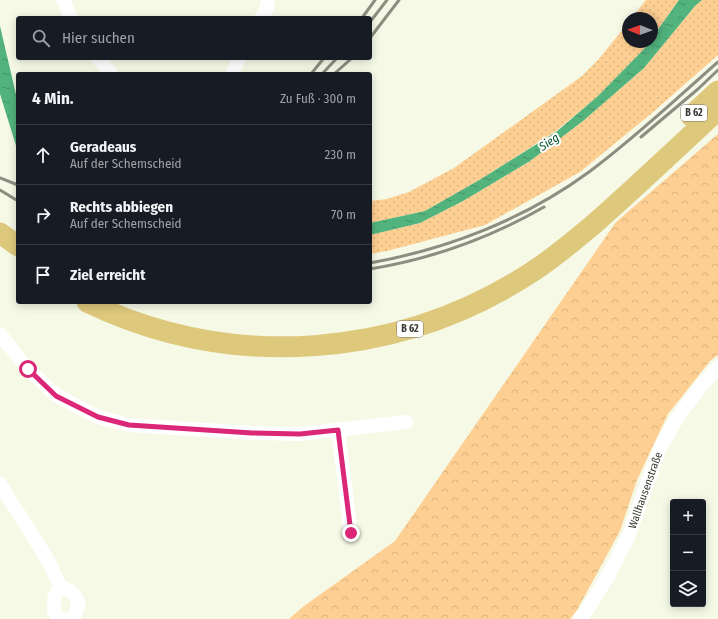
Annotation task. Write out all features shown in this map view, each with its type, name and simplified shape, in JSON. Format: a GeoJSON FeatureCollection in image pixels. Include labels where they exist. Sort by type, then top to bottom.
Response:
{"type":"FeatureCollection","features":[{"type":"Feature","properties":{"kind":"highway","name":"B 62"},"geometry":{"type":"LineString","coordinates":[[92,304],[140,324],[166,332],[220,343],[248,346],[303,347],[330,345],[364,340],[438,320],[494,295],[536,270],[558,254],[605,214],[675,140],[718,91]]}},
{"type":"Feature","properties":{"kind":"highway","name":"B 62"},"geometry":{"type":"LineString","coordinates":[[125,304],[183,322],[222,330],[249,333],[289,334],[329,332],[375,324],[408,316],[445,303],[482,286],[528,259],[550,243],[675,140],[718,110]]}},
{"type":"Feature","properties":{"kind":"highway"},"geometry":{"type":"LineString","coordinates":[[0,233],[16,245]]}},
{"type":"Feature","properties":{"kind":"highway"},"geometry":{"type":"LineString","coordinates":[[0,250],[16,260]]}},
{"type":"Feature","properties":{"kind":"street"},"geometry":{"type":"LineString","coordinates":[[63,0],[70,16]]}},
{"type":"Feature","properties":{"kind":"street"},"geometry":{"type":"LineString","coordinates":[[262,16],[267,8],[268,0]]}},
{"type":"Feature","properties":{"kind":"street"},"geometry":{"type":"LineString","coordinates":[[100,60],[109,72]]}},
{"type":"Feature","properties":{"kind":"street"},"geometry":{"type":"LineString","coordinates":[[233,72],[238,60]]}},
{"type":"Feature","properties":{"kind":"street"},"geometry":{"type":"LineString","coordinates":[[0,334],[28,369],[56,396],[98,417],[129,425],[252,433],[300,434],[406,422]]}},
{"type":"Feature","properties":{"kind":"street","name":"Wallhausenstraße"},"geometry":{"type":"LineString","coordinates":[[580,619],[608,576],[629,535],[660,448],[676,420],[700,387],[718,367]]}},
{"type":"Feature","properties":{"kind":"street"},"geometry":{"type":"LineString","coordinates":[[338,430],[351,533]]}},
{"type":"Feature","properties":{"kind":"street"},"geometry":{"type":"LineString","coordinates":[[0,484],[48,560],[60,586],[68,589],[74,595],[78,604],[75,615],[68,619]]}},
{"type":"Feature","properties":{"kind":"street"},"geometry":{"type":"LineString","coordinates":[[60,586],[54,599],[54,611],[58,617],[63,619]]}},
{"type":"Feature","properties":{"kind":"green space"},"geometry":{"type":"Polygon","coordinates":[[[646,0],[679,0],[658,30],[658,12],[637,12],[646,0]]]}},
{"type":"Feature","properties":{"kind":"green space"},"geometry":{"type":"Polygon","coordinates":[[[702,0],[718,0],[718,55],[652,113],[580,172],[485,225],[372,254],[372,235],[420,223],[463,201],[530,161],[583,121],[644,68],[695,6],[702,0]]]}},
{"type":"Feature","properties":{"kind":"green space"},"geometry":{"type":"Polygon","coordinates":[[[622,30],[622,48],[645,48],[598,96],[556,131],[481,179],[425,211],[372,223],[372,201],[387,199],[409,192],[454,168],[582,76],[598,60],[622,30]]]}},
{"type":"Feature","properties":{"kind":"green space"},"geometry":{"type":"Polygon","coordinates":[[[718,134],[718,355],[710,361],[668,414],[637,480],[620,531],[577,610],[570,619],[289,619],[304,606],[395,541],[616,222],[718,134]]]}},
{"type":"Feature","properties":{"kind":"water","name":"Sieg"},"geometry":{"type":"Polygon","coordinates":[[[679,0],[702,0],[695,6],[644,68],[583,121],[530,161],[463,201],[420,223],[372,235],[372,223],[425,211],[481,179],[556,132],[598,96],[645,48],[658,48],[658,30],[679,0]]]}},
{"type":"Feature","properties":{"kind":"water"},"geometry":{"type":"Polygon","coordinates":[[[0,26],[16,94],[16,146],[0,94],[0,26]]]}},
{"type":"Feature","properties":{"kind":"railway"},"geometry":{"type":"LineString","coordinates":[[363,16],[375,0]]}},
{"type":"Feature","properties":{"kind":"railway"},"geometry":{"type":"LineString","coordinates":[[372,19],[387,0]]}},
{"type":"Feature","properties":{"kind":"railway"},"geometry":{"type":"LineString","coordinates":[[372,35],[399,0]]}},
{"type":"Feature","properties":{"kind":"railway"},"geometry":{"type":"LineString","coordinates":[[313,72],[322,60]]}},
{"type":"Feature","properties":{"kind":"railway"},"geometry":{"type":"LineString","coordinates":[[324,72],[335,60]]}},
{"type":"Feature","properties":{"kind":"railway"},"geometry":{"type":"LineString","coordinates":[[336,72],[350,60]]}},
{"type":"Feature","properties":{"kind":"railway"},"geometry":{"type":"LineString","coordinates":[[372,263],[399,257],[457,240],[485,230],[539,204],[589,172],[623,146],[718,62]]}},
{"type":"Feature","properties":{"kind":"railway"},"geometry":{"type":"LineString","coordinates":[[641,137],[698,89],[718,70]]}},
{"type":"Feature","properties":{"kind":"railway"},"geometry":{"type":"LineString","coordinates":[[0,178],[16,184]]}},
{"type":"Feature","properties":{"kind":"railway"},"geometry":{"type":"LineString","coordinates":[[0,190],[16,200]]}},
{"type":"Feature","properties":{"kind":"railway"},"geometry":{"type":"LineString","coordinates":[[372,269],[393,265],[460,246],[503,228],[544,207]]}},
{"type":"Feature","properties":{"kind":"route"},"geometry":{"type":"LineString","coordinates":[[28,369],[56,396],[98,417],[129,425],[252,433],[300,434],[338,430],[351,533]]}}]}
